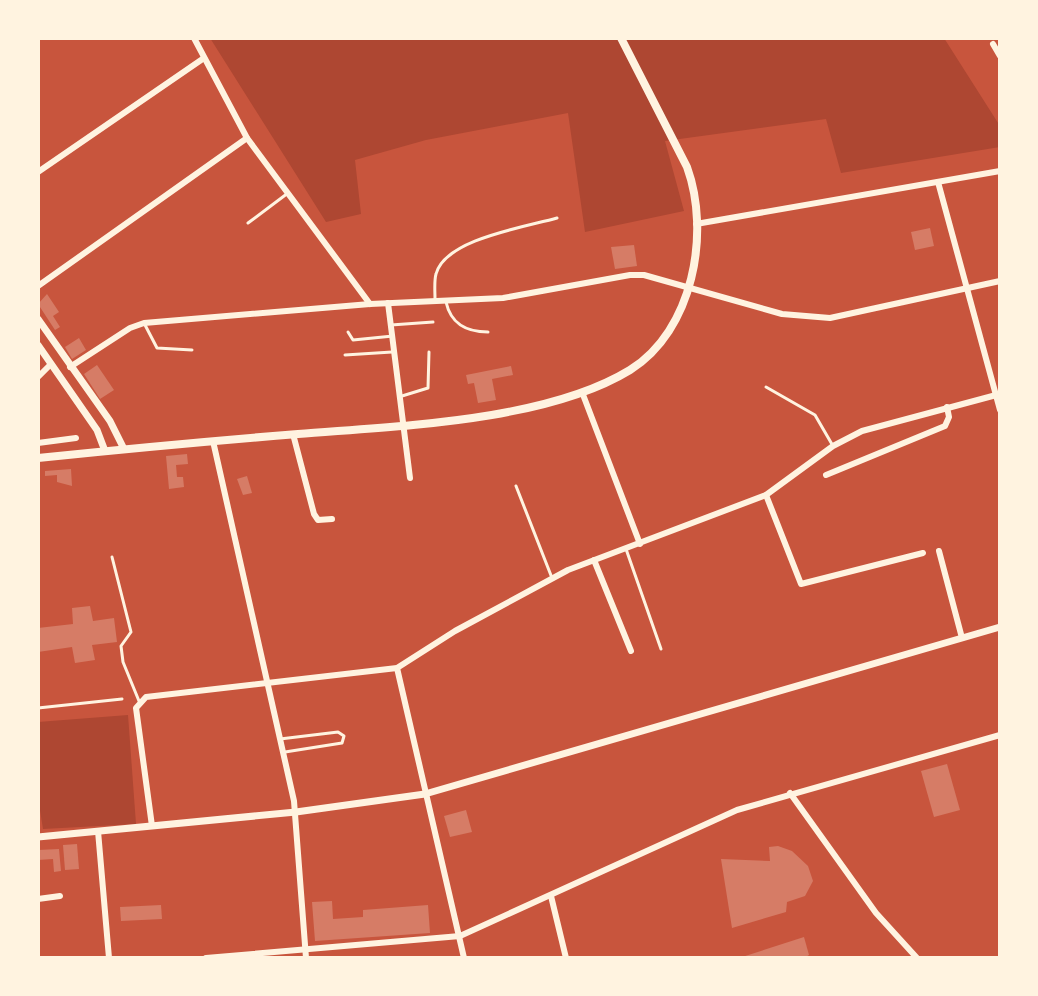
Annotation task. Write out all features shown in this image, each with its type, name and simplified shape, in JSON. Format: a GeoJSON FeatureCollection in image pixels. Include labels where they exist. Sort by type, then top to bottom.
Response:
{"type":"FeatureCollection","features":[{"type":"Feature","properties":{"kind":"main road"},"geometry":{"type":"LineString","coordinates":[[38,458],[488,415],[582,392],[631,369],[649,354],[676,316],[689,288],[695,224],[692,181],[687,167],[621,38]]}},
{"type":"Feature","properties":{"kind":"street"},"geometry":{"type":"LineString","coordinates":[[194,38],[247,138],[370,304]]}},
{"type":"Feature","properties":{"kind":"street"},"geometry":{"type":"LineString","coordinates":[[993,44],[1000,56]]}},
{"type":"Feature","properties":{"kind":"street"},"geometry":{"type":"LineString","coordinates":[[38,172],[204,58]]}},
{"type":"Feature","properties":{"kind":"street"},"geometry":{"type":"LineString","coordinates":[[38,286],[247,138]]}},
{"type":"Feature","properties":{"kind":"street"},"geometry":{"type":"LineString","coordinates":[[695,224],[1000,171]]}},
{"type":"Feature","properties":{"kind":"street"},"geometry":{"type":"LineString","coordinates":[[938,182],[1000,410]]}},
{"type":"Feature","properties":{"kind":"street"},"geometry":{"type":"LineString","coordinates":[[70,367],[130,328],[144,323],[370,304],[503,298],[630,275],[782,314],[830,318],[1000,281]]}},
{"type":"Feature","properties":{"kind":"street"},"geometry":{"type":"LineString","coordinates":[[388,303],[406,425],[410,478]]}},
{"type":"Feature","properties":{"kind":"street"},"geometry":{"type":"LineString","coordinates":[[38,319],[110,421],[124,449]]}},
{"type":"Feature","properties":{"kind":"street"},"geometry":{"type":"LineString","coordinates":[[38,345],[97,430],[105,451]]}},
{"type":"Feature","properties":{"kind":"street"},"geometry":{"type":"LineString","coordinates":[[38,377],[51,364]]}},
{"type":"Feature","properties":{"kind":"street"},"geometry":{"type":"LineString","coordinates":[[582,392],[640,544]]}},
{"type":"Feature","properties":{"kind":"street"},"geometry":{"type":"LineString","coordinates":[[152,826],[136,708],[139,701],[146,697],[397,668],[455,631],[552,578],[766,495],[833,446],[862,431],[998,394]]}},
{"type":"Feature","properties":{"kind":"street"},"geometry":{"type":"LineString","coordinates":[[826,475],[945,426],[949,417],[947,407]]}},
{"type":"Feature","properties":{"kind":"street"},"geometry":{"type":"LineString","coordinates":[[293,434],[314,514],[318,520],[332,519]]}},
{"type":"Feature","properties":{"kind":"street"},"geometry":{"type":"LineString","coordinates":[[38,443],[76,438]]}},
{"type":"Feature","properties":{"kind":"street"},"geometry":{"type":"LineString","coordinates":[[213,441],[296,812],[306,954]]}},
{"type":"Feature","properties":{"kind":"street"},"geometry":{"type":"LineString","coordinates":[[766,495],[801,584],[923,553]]}},
{"type":"Feature","properties":{"kind":"street"},"geometry":{"type":"LineString","coordinates":[[939,551],[962,638]]}},
{"type":"Feature","properties":{"kind":"street"},"geometry":{"type":"LineString","coordinates":[[594,560],[631,651]]}},
{"type":"Feature","properties":{"kind":"street"},"geometry":{"type":"LineString","coordinates":[[38,826],[39,837],[296,812],[425,794],[1000,627]]}},
{"type":"Feature","properties":{"kind":"street"},"geometry":{"type":"LineString","coordinates":[[397,668],[464,958]]}},
{"type":"Feature","properties":{"kind":"street"},"geometry":{"type":"LineString","coordinates":[[206,958],[306,954],[460,936],[737,810],[1000,735]]}},
{"type":"Feature","properties":{"kind":"street"},"geometry":{"type":"LineString","coordinates":[[790,793],[870,906],[917,958]]}},
{"type":"Feature","properties":{"kind":"street"},"geometry":{"type":"LineString","coordinates":[[98,831],[109,958]]}},
{"type":"Feature","properties":{"kind":"street"},"geometry":{"type":"LineString","coordinates":[[38,899],[60,896]]}},
{"type":"Feature","properties":{"kind":"street"},"geometry":{"type":"LineString","coordinates":[[551,896],[566,958]]}},
{"type":"Feature","properties":{"kind":"lane"},"geometry":{"type":"LineString","coordinates":[[248,223],[288,193]]}},
{"type":"Feature","properties":{"kind":"lane"},"geometry":{"type":"LineString","coordinates":[[435,303],[436,273],[441,264],[467,243],[557,218]]}},
{"type":"Feature","properties":{"kind":"lane"},"geometry":{"type":"LineString","coordinates":[[446,302],[451,317],[469,331],[488,332]]}},
{"type":"Feature","properties":{"kind":"lane"},"geometry":{"type":"LineString","coordinates":[[391,325],[433,322]]}},
{"type":"Feature","properties":{"kind":"lane"},"geometry":{"type":"LineString","coordinates":[[144,323],[157,348],[192,350]]}},
{"type":"Feature","properties":{"kind":"lane"},"geometry":{"type":"LineString","coordinates":[[348,332],[353,340],[393,336]]}},
{"type":"Feature","properties":{"kind":"lane"},"geometry":{"type":"LineString","coordinates":[[345,355],[395,352]]}},
{"type":"Feature","properties":{"kind":"lane"},"geometry":{"type":"LineString","coordinates":[[402,396],[428,388],[429,352]]}},
{"type":"Feature","properties":{"kind":"lane"},"geometry":{"type":"LineString","coordinates":[[766,387],[815,415],[833,446]]}},
{"type":"Feature","properties":{"kind":"lane"},"geometry":{"type":"LineString","coordinates":[[516,486],[552,578]]}},
{"type":"Feature","properties":{"kind":"lane"},"geometry":{"type":"LineString","coordinates":[[626,549],[661,649]]}},
{"type":"Feature","properties":{"kind":"lane"},"geometry":{"type":"LineString","coordinates":[[112,557],[131,632],[121,646],[123,662],[139,701]]}},
{"type":"Feature","properties":{"kind":"lane"},"geometry":{"type":"LineString","coordinates":[[38,708],[122,699]]}},
{"type":"Feature","properties":{"kind":"lane"},"geometry":{"type":"LineString","coordinates":[[280,739],[338,732],[344,736],[342,743],[284,752]]}},
{"type":"Feature","properties":{"kind":"shaded area"},"geometry":{"type":"Polygon","coordinates":[[[210,38],[944,38],[1000,126],[1000,147],[841,173],[826,119],[665,141],[684,211],[585,232],[568,113],[426,140],[355,160],[361,214],[326,222],[210,38]]]}},
{"type":"Feature","properties":{"kind":"shaded area"},"geometry":{"type":"Polygon","coordinates":[[[128,715],[136,824],[43,829],[38,798],[38,722],[128,715]]]}},
{"type":"Feature","properties":{"kind":"building"},"geometry":{"type":"Polygon","coordinates":[[[930,228],[934,246],[915,250],[911,232],[930,228]]]}},
{"type":"Feature","properties":{"kind":"building"},"geometry":{"type":"Polygon","coordinates":[[[634,245],[637,266],[615,269],[611,247],[634,245]]]}},
{"type":"Feature","properties":{"kind":"building"},"geometry":{"type":"Polygon","coordinates":[[[47,294],[59,312],[53,316],[60,327],[55,330],[38,304],[47,294]]]}},
{"type":"Feature","properties":{"kind":"building"},"geometry":{"type":"Polygon","coordinates":[[[79,338],[86,350],[72,359],[65,347],[79,338]]]}},
{"type":"Feature","properties":{"kind":"building"},"geometry":{"type":"Polygon","coordinates":[[[97,365],[114,390],[100,399],[84,374],[97,365]]]}},
{"type":"Feature","properties":{"kind":"building"},"geometry":{"type":"Polygon","coordinates":[[[511,366],[513,375],[492,379],[496,400],[478,403],[474,383],[468,384],[466,375],[511,366]]]}},
{"type":"Feature","properties":{"kind":"building"},"geometry":{"type":"Polygon","coordinates":[[[187,454],[188,464],[176,465],[177,477],[183,477],[184,487],[169,489],[166,456],[187,454]]]}},
{"type":"Feature","properties":{"kind":"building"},"geometry":{"type":"Polygon","coordinates":[[[71,469],[72,486],[57,482],[57,475],[45,476],[45,471],[71,469]]]}},
{"type":"Feature","properties":{"kind":"building"},"geometry":{"type":"Polygon","coordinates":[[[247,476],[252,493],[243,495],[237,479],[247,476]]]}},
{"type":"Feature","properties":{"kind":"building"},"geometry":{"type":"Polygon","coordinates":[[[90,606],[93,621],[114,618],[117,642],[92,645],[95,660],[75,663],[72,647],[38,652],[38,628],[73,624],[72,608],[90,606]]]}},
{"type":"Feature","properties":{"kind":"building"},"geometry":{"type":"Polygon","coordinates":[[[947,764],[960,810],[934,817],[921,771],[947,764]]]}},
{"type":"Feature","properties":{"kind":"building"},"geometry":{"type":"Polygon","coordinates":[[[466,810],[472,832],[450,837],[444,816],[466,810]]]}},
{"type":"Feature","properties":{"kind":"building"},"geometry":{"type":"Polygon","coordinates":[[[77,844],[79,869],[65,870],[63,845],[77,844]]]}},
{"type":"Feature","properties":{"kind":"building"},"geometry":{"type":"Polygon","coordinates":[[[778,846],[792,851],[808,866],[813,881],[805,896],[787,902],[786,912],[732,928],[721,859],[770,861],[769,847],[778,846]]]}},
{"type":"Feature","properties":{"kind":"building"},"geometry":{"type":"Polygon","coordinates":[[[59,849],[61,871],[54,872],[53,859],[38,860],[38,850],[59,849]]]}},
{"type":"Feature","properties":{"kind":"building"},"geometry":{"type":"Polygon","coordinates":[[[332,901],[333,919],[363,917],[363,910],[428,905],[430,933],[315,941],[312,902],[332,901]]]}},
{"type":"Feature","properties":{"kind":"building"},"geometry":{"type":"Polygon","coordinates":[[[161,905],[162,919],[121,921],[120,907],[161,905]]]}},
{"type":"Feature","properties":{"kind":"building"},"geometry":{"type":"Polygon","coordinates":[[[804,937],[809,955],[804,958],[739,958],[804,937]]]}}]}
